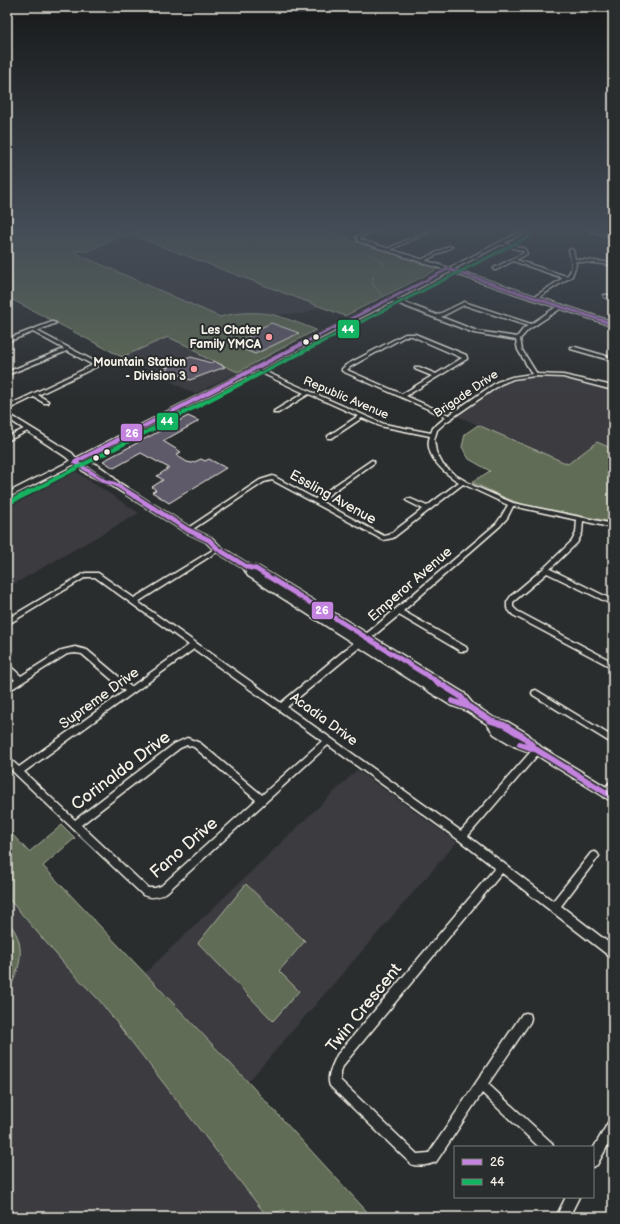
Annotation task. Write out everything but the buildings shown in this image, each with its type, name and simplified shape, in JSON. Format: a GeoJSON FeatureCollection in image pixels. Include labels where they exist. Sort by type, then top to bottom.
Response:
{"type":"FeatureCollection","features":[{"type":"Feature","properties":{"kind":"main road"},"geometry":{"type":"LineString","coordinates":[[7,496],[75,459],[255,369],[414,286]]}},
{"type":"Feature","properties":{"kind":"main road"},"geometry":{"type":"LineString","coordinates":[[500,286],[613,324]]}},
{"type":"Feature","properties":{"kind":"main road"},"geometry":{"type":"LineString","coordinates":[[7,415],[75,459],[104,480],[115,484],[188,530],[196,539],[218,549],[247,567],[256,569],[454,702],[469,707],[491,721],[498,731],[518,743],[537,750],[611,794]]}},
{"type":"Feature","properties":{"kind":"street"},"geometry":{"type":"LineString","coordinates":[[536,298],[554,286]]}},
{"type":"Feature","properties":{"kind":"street"},"geometry":{"type":"LineString","coordinates":[[606,296],[613,300]]}},
{"type":"Feature","properties":{"kind":"street"},"geometry":{"type":"LineString","coordinates":[[391,298],[476,332],[518,339]]}},
{"type":"Feature","properties":{"kind":"street"},"geometry":{"type":"LineString","coordinates":[[437,317],[464,303],[532,325]]}},
{"type":"Feature","properties":{"kind":"street"},"geometry":{"type":"LineString","coordinates":[[535,375],[520,350],[518,339],[522,332],[561,306]]}},
{"type":"Feature","properties":{"kind":"street"},"geometry":{"type":"LineString","coordinates":[[7,341],[54,322]]}},
{"type":"Feature","properties":{"kind":"street"},"geometry":{"type":"LineString","coordinates":[[7,408],[96,366],[94,363],[34,331]]}},
{"type":"Feature","properties":{"kind":"street"},"geometry":{"type":"LineString","coordinates":[[403,396],[462,360],[465,358],[464,356],[410,334],[402,336],[348,366],[344,370],[449,417]]}},
{"type":"Feature","properties":{"kind":"street"},"geometry":{"type":"LineString","coordinates":[[574,348],[613,360]]}},
{"type":"Feature","properties":{"kind":"street"},"geometry":{"type":"LineString","coordinates":[[7,374],[67,349]]}},
{"type":"Feature","properties":{"kind":"street"},"geometry":{"type":"LineString","coordinates":[[417,368],[436,376]]}},
{"type":"Feature","properties":{"kind":"street","name":"Republic Avenue"},"geometry":{"type":"LineString","coordinates":[[255,369],[390,427],[432,435]]}},
{"type":"Feature","properties":{"kind":"street","name":"Brigade Drive"},"geometry":{"type":"LineString","coordinates":[[613,388],[563,376],[535,375],[512,378],[499,383],[449,417],[435,429],[432,435],[431,446],[436,460],[446,471],[462,482],[511,504],[613,526]]}},
{"type":"Feature","properties":{"kind":"street"},"geometry":{"type":"LineString","coordinates":[[276,412],[309,392]]}},
{"type":"Feature","properties":{"kind":"street"},"geometry":{"type":"LineString","coordinates":[[34,395],[46,402]]}},
{"type":"Feature","properties":{"kind":"street"},"geometry":{"type":"LineString","coordinates":[[330,437],[362,416]]}},
{"type":"Feature","properties":{"kind":"street"},"geometry":{"type":"LineString","coordinates":[[7,439],[28,429]]}},
{"type":"Feature","properties":{"kind":"street"},"geometry":{"type":"LineString","coordinates":[[316,502],[372,462]]}},
{"type":"Feature","properties":{"kind":"street","name":"Essling Avenue"},"geometry":{"type":"LineString","coordinates":[[188,530],[267,479],[278,480],[383,538],[391,537],[462,482]]}},
{"type":"Feature","properties":{"kind":"street"},"geometry":{"type":"LineString","coordinates":[[409,500],[427,509]]}},
{"type":"Feature","properties":{"kind":"street","name":"Emperor Avenue"},"geometry":{"type":"LineString","coordinates":[[282,707],[398,611],[498,525],[504,518],[511,504]]}},
{"type":"Feature","properties":{"kind":"street"},"geometry":{"type":"LineString","coordinates":[[580,519],[575,542],[546,570],[513,598],[510,602],[510,608],[515,613],[613,665]]}},
{"type":"Feature","properties":{"kind":"street"},"geometry":{"type":"LineString","coordinates":[[133,602],[218,549]]}},
{"type":"Feature","properties":{"kind":"street"},"geometry":{"type":"LineString","coordinates":[[546,570],[613,603]]}},
{"type":"Feature","properties":{"kind":"street","name":"Acadia Drive"},"geometry":{"type":"LineString","coordinates":[[7,622],[85,575],[96,575],[462,837],[613,952]]}},
{"type":"Feature","properties":{"kind":"street"},"geometry":{"type":"LineString","coordinates":[[398,611],[463,649]]}},
{"type":"Feature","properties":{"kind":"street","name":"Supreme Drive"},"geometry":{"type":"LineString","coordinates":[[18,772],[194,645]]}},
{"type":"Feature","properties":{"kind":"street"},"geometry":{"type":"LineString","coordinates":[[7,689],[65,652],[75,650],[84,652],[131,691]]}},
{"type":"Feature","properties":{"kind":"street"},"geometry":{"type":"LineString","coordinates":[[7,668],[20,680]]}},
{"type":"Feature","properties":{"kind":"street"},"geometry":{"type":"LineString","coordinates":[[536,693],[613,741]]}},
{"type":"Feature","properties":{"kind":"street","name":"Fano Drive"},"geometry":{"type":"LineString","coordinates":[[7,762],[146,892],[156,893],[164,889],[327,740]]}},
{"type":"Feature","properties":{"kind":"street","name":"Corinaldo Drive"},"geometry":{"type":"LineString","coordinates":[[75,825],[177,746],[187,741],[197,745],[261,799]]}},
{"type":"Feature","properties":{"kind":"street"},"geometry":{"type":"LineString","coordinates":[[462,837],[537,750]]}},
{"type":"Feature","properties":{"kind":"street"},"geometry":{"type":"LineString","coordinates":[[554,907],[594,856]]}},
{"type":"Feature","properties":{"kind":"street","name":"Twin Crescent"},"geometry":{"type":"LineString","coordinates":[[481,1085],[432,1158],[415,1160],[341,1090],[334,1082],[334,1072],[341,1059],[502,868]]}},
{"type":"Feature","properties":{"kind":"street"},"geometry":{"type":"LineString","coordinates":[[526,1018],[481,1085],[547,1146]]}},
{"type":"Feature","properties":{"kind":"street"},"geometry":{"type":"LineString","coordinates":[[594,1159],[613,1125]]}},
{"type":"Feature","properties":{"kind":"street"},"geometry":{"type":"LineString","coordinates":[[562,1217],[572,1198]]}},
{"type":"Feature","properties":{"kind":"shaded area"},"geometry":{"type":"Polygon","coordinates":[[[150,286],[269,286],[321,306],[304,314],[228,314],[220,317],[150,286]]]}},
{"type":"Feature","properties":{"kind":"shaded area"},"geometry":{"type":"Polygon","coordinates":[[[168,337],[196,350],[200,355],[238,372],[195,394],[122,357],[168,337]]]}},
{"type":"Feature","properties":{"kind":"shaded area"},"geometry":{"type":"Polygon","coordinates":[[[531,377],[570,379],[613,390],[613,449],[597,442],[568,464],[457,416],[500,386],[531,377]]]}},
{"type":"Feature","properties":{"kind":"shaded area"},"geometry":{"type":"Polygon","coordinates":[[[75,471],[139,513],[7,588],[7,506],[75,471]]]}},
{"type":"Feature","properties":{"kind":"shaded area"},"geometry":{"type":"Polygon","coordinates":[[[357,770],[457,842],[248,1082],[145,973],[357,770]]]}},
{"type":"Feature","properties":{"kind":"shaded area"},"geometry":{"type":"Polygon","coordinates":[[[7,897],[67,967],[99,1000],[266,1215],[265,1217],[7,1217],[7,897]]]}},
{"type":"Feature","properties":{"kind":"green space"},"geometry":{"type":"Polygon","coordinates":[[[7,286],[150,286],[220,317],[241,313],[265,313],[272,314],[316,330],[238,372],[200,355],[196,350],[168,337],[122,357],[7,297],[7,286]]]}},
{"type":"Feature","properties":{"kind":"green space"},"geometry":{"type":"Polygon","coordinates":[[[266,286],[404,286],[345,316],[266,286]]]}},
{"type":"Feature","properties":{"kind":"green space"},"geometry":{"type":"Polygon","coordinates":[[[478,425],[568,464],[597,442],[613,449],[613,522],[521,504],[472,482],[490,471],[469,459],[462,447],[465,434],[478,425]]]}},
{"type":"Feature","properties":{"kind":"green space"},"geometry":{"type":"Polygon","coordinates":[[[62,825],[75,838],[43,866],[248,1082],[372,1217],[290,1217],[284,1210],[266,1215],[99,1000],[67,967],[7,897],[7,829],[29,852],[62,825]]]}},
{"type":"Feature","properties":{"kind":"green space"},"geometry":{"type":"Polygon","coordinates":[[[246,884],[305,941],[279,971],[299,991],[273,1021],[198,943],[246,884]]]}},
{"type":"Feature","properties":{"kind":"green space"},"geometry":{"type":"Polygon","coordinates":[[[7,921],[14,929],[18,938],[20,956],[16,975],[7,992],[7,961],[9,963],[9,958],[7,921]]]}},
{"type":"Feature","properties":{"kind":"waterway"},"geometry":{"type":"LineString","coordinates":[[374,286],[384,297]]}},
{"type":"Feature","properties":{"kind":"transit line","name":"26"},"geometry":{"type":"LineString","coordinates":[[415,286],[75,462],[104,481],[115,484],[188,530],[209,540],[218,549],[247,567],[256,569],[460,696],[469,707]]}},
{"type":"Feature","properties":{"kind":"transit line","name":"44"},"geometry":{"type":"LineString","coordinates":[[10,502],[432,286]]}},
{"type":"Feature","properties":{"kind":"transit line","name":"26"},"geometry":{"type":"LineString","coordinates":[[499,286],[613,324]]}},
{"type":"Feature","properties":{"kind":"transit line","name":"26"},"geometry":{"type":"LineString","coordinates":[[452,701],[469,707],[491,721],[504,725],[524,737],[537,750]]}},
{"type":"Feature","properties":{"kind":"transit line","name":"26"},"geometry":{"type":"LineString","coordinates":[[520,744],[537,750],[613,797]]}},
{"type":"Feature","properties":{"kind":"place","name":"Les Chater Family YMCA"},"geometry":{"type":"Point","coordinates":[269,337]}},
{"type":"Feature","properties":{"kind":"place","name":"Mountain Station - Division 3"},"geometry":{"type":"Point","coordinates":[194,369]}}]}
